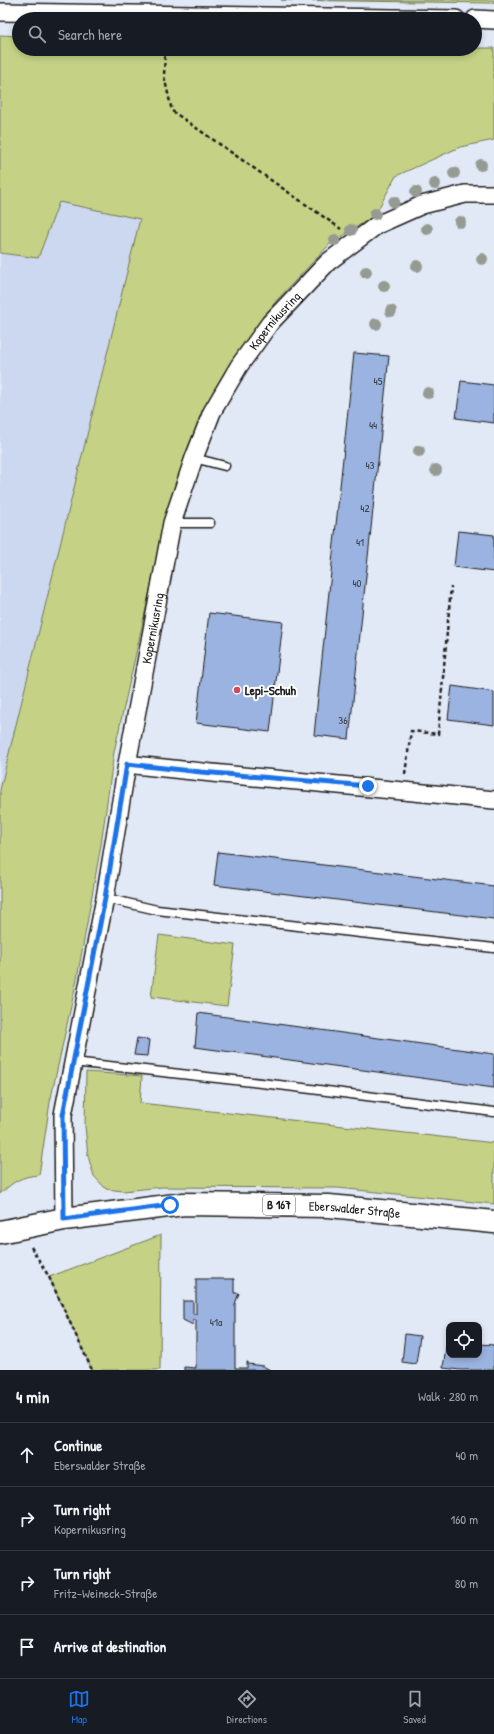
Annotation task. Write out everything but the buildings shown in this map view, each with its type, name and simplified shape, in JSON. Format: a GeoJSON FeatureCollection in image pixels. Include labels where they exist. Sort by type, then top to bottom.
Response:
{"type":"FeatureCollection","features":[{"type":"Feature","properties":{"kind":"main road","name":"Eberswalder Straße"},"geometry":{"type":"LineString","coordinates":[[10,1230],[64,1219],[170,1205],[199,1204],[329,1206],[494,1222]]}},
{"type":"Feature","properties":{"kind":"street"},"geometry":{"type":"LineString","coordinates":[[0,12],[22,6],[222,12]]}},
{"type":"Feature","properties":{"kind":"street"},"geometry":{"type":"LineString","coordinates":[[482,19],[494,20]]}},
{"type":"Feature","properties":{"kind":"street","name":"Kopernikusring"},"geometry":{"type":"LineString","coordinates":[[64,1219],[63,1115],[105,898],[127,764],[172,523],[194,458],[212,412],[239,366],[270,323],[328,262],[377,225],[422,205],[465,194],[494,194]]}},
{"type":"Feature","properties":{"kind":"street"},"geometry":{"type":"LineString","coordinates":[[127,764],[494,800]]}},
{"type":"Feature","properties":{"kind":"lane"},"geometry":{"type":"LineString","coordinates":[[194,458],[225,466]]}},
{"type":"Feature","properties":{"kind":"lane"},"geometry":{"type":"LineString","coordinates":[[172,523],[210,523]]}},
{"type":"Feature","properties":{"kind":"lane"},"geometry":{"type":"LineString","coordinates":[[105,898],[157,910],[494,948]]}},
{"type":"Feature","properties":{"kind":"lane"},"geometry":{"type":"LineString","coordinates":[[73,1062],[279,1085],[494,1112]]}},
{"type":"Feature","properties":{"kind":"path"},"geometry":{"type":"LineString","coordinates":[[165,56],[164,76],[172,111],[262,175],[320,212],[356,241]]}},
{"type":"Feature","properties":{"kind":"path"},"geometry":{"type":"LineString","coordinates":[[403,790],[411,731],[438,734],[451,587]]}},
{"type":"Feature","properties":{"kind":"path"},"geometry":{"type":"LineString","coordinates":[[10,1230],[50,1277],[92,1370]]}},
{"type":"Feature","properties":{"kind":"shaded area"},"geometry":{"type":"Polygon","coordinates":[[[58,201],[140,218],[0,790],[0,253],[38,258],[58,201]]]}},
{"type":"Feature","properties":{"kind":"green space"},"geometry":{"type":"Polygon","coordinates":[[[281,0],[494,0],[494,3],[281,0]]]}},
{"type":"Feature","properties":{"kind":"green space"},"geometry":{"type":"Polygon","coordinates":[[[0,35],[12,36],[12,56],[482,56],[482,48],[494,48],[494,140],[460,147],[396,176],[375,215],[329,245],[276,301],[226,371],[202,411],[168,509],[114,752],[101,845],[77,979],[50,1102],[39,1175],[22,1178],[0,1194],[0,790],[140,219],[59,202],[38,258],[0,253],[0,35]]]}},
{"type":"Feature","properties":{"kind":"green space"},"geometry":{"type":"Polygon","coordinates":[[[159,935],[235,945],[227,1006],[151,997],[159,935]]]}},
{"type":"Feature","properties":{"kind":"green space"},"geometry":{"type":"Polygon","coordinates":[[[86,1072],[142,1076],[140,1103],[494,1143],[494,1204],[338,1188],[162,1187],[123,1191],[106,1189],[94,1176],[88,1156],[85,1126],[86,1072]]]}},
{"type":"Feature","properties":{"kind":"green space"},"geometry":{"type":"Polygon","coordinates":[[[161,1235],[160,1370],[92,1370],[49,1277],[161,1235]]]}},
{"type":"Feature","properties":{"kind":"place","name":"Lepi-Schuh"},"geometry":{"type":"Point","coordinates":[237,690]}},
{"type":"Feature","properties":{"kind":"route"},"geometry":{"type":"LineString","coordinates":[[170,1205],[64,1219],[63,1115],[105,898],[127,764],[201,772],[368,786]]}}]}
